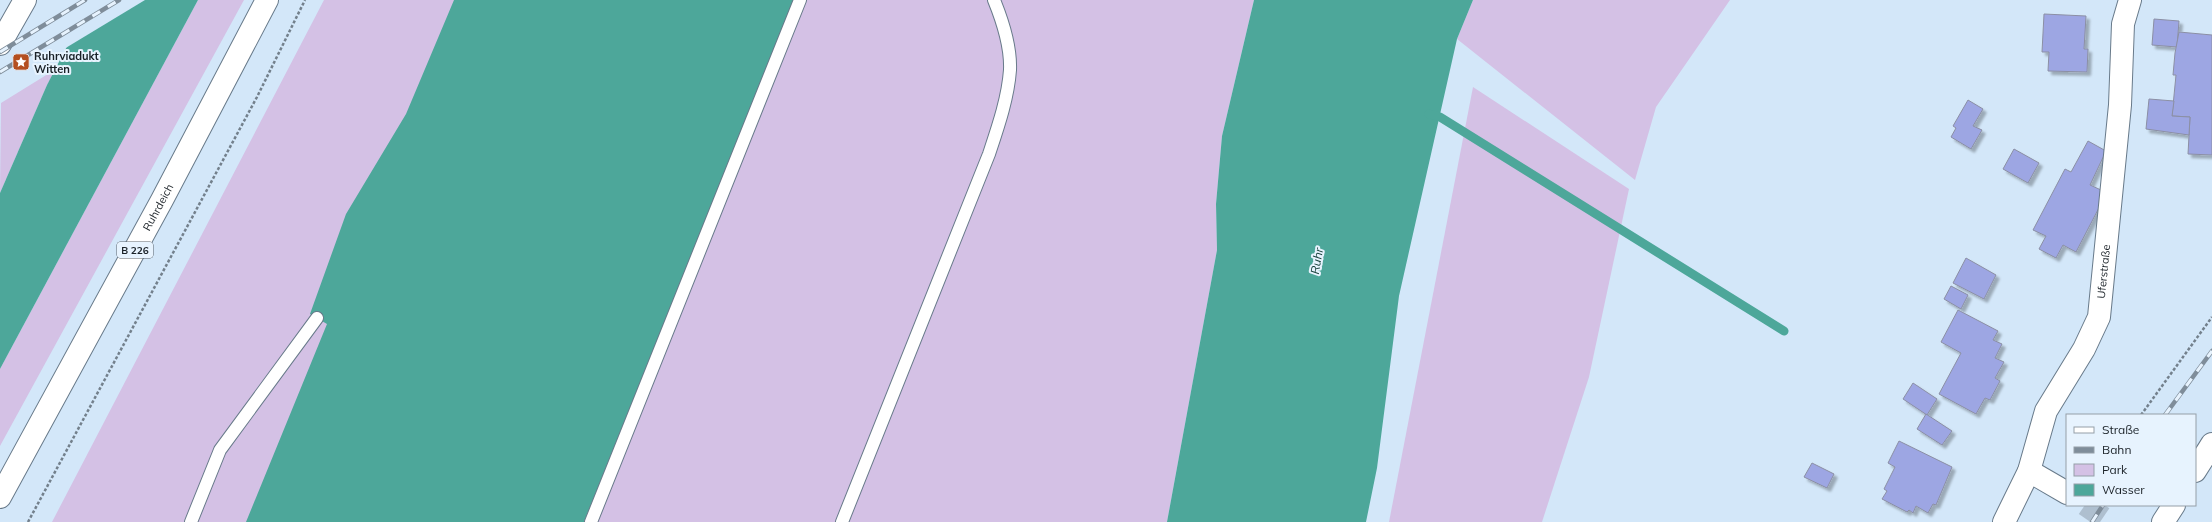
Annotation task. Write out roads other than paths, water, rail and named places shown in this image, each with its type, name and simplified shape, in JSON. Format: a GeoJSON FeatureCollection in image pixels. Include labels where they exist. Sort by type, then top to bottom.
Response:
{"type":"FeatureCollection","features":[{"type":"Feature","properties":{"kind":"street"},"geometry":{"type":"LineString","coordinates":[[0,44],[25,0]]}},
{"type":"Feature","properties":{"kind":"street","name":"Ruhrdeich"},"geometry":{"type":"LineString","coordinates":[[0,497],[166,194],[267,0]]}},
{"type":"Feature","properties":{"kind":"street","name":"Uferstraße"},"geometry":{"type":"LineString","coordinates":[[2004,522],[2029,471],[2046,411],[2084,349],[2099,317],[2120,105],[2123,24],[2130,0]]}},
{"type":"Feature","properties":{"kind":"street"},"geometry":{"type":"LineString","coordinates":[[2196,469],[2212,444]]}},
{"type":"Feature","properties":{"kind":"street"},"geometry":{"type":"LineString","coordinates":[[2029,471],[2066,492]]}},
{"type":"Feature","properties":{"kind":"street"},"geometry":{"type":"LineString","coordinates":[[2164,522],[2173,506]]}},
{"type":"Feature","properties":{"kind":"lane"},"geometry":{"type":"LineString","coordinates":[[591,522],[800,0]]}},
{"type":"Feature","properties":{"kind":"lane"},"geometry":{"type":"LineString","coordinates":[[842,522],[989,154],[1002,112],[1010,69],[1006,31],[994,0]]}},
{"type":"Feature","properties":{"kind":"lane"},"geometry":{"type":"LineString","coordinates":[[191,522],[220,450],[317,318]]}},
{"type":"Feature","properties":{"kind":"water"},"geometry":{"type":"Polygon","coordinates":[[[91,0],[198,0],[0,369],[0,193],[47,85],[91,0]]]}},
{"type":"Feature","properties":{"kind":"water"},"geometry":{"type":"Polygon","coordinates":[[[454,0],[794,0],[584,522],[246,522],[327,324],[310,314],[346,214],[406,114],[454,0]]]}},
{"type":"Feature","properties":{"kind":"water","name":"Ruhr"},"geometry":{"type":"Polygon","coordinates":[[[1254,0],[1473,0],[1457,39],[1399,296],[1377,468],[1366,522],[1167,522],[1217,250],[1216,204],[1222,136],[1254,0]]]}},
{"type":"Feature","properties":{"kind":"waterway"},"geometry":{"type":"LineString","coordinates":[[1429,114],[1440,117],[1784,331]]}},
{"type":"Feature","properties":{"kind":"tunnel"},"geometry":{"type":"LineString","coordinates":[[2086,506],[2110,522]]}},
{"type":"Feature","properties":{"kind":"railway"},"geometry":{"type":"LineString","coordinates":[[0,52],[85,0]]}},
{"type":"Feature","properties":{"kind":"railway"},"geometry":{"type":"LineString","coordinates":[[0,72],[119,0]]}},
{"type":"Feature","properties":{"kind":"railway"},"geometry":{"type":"LineString","coordinates":[[2166,414],[2212,351]]}},
{"type":"Feature","properties":{"kind":"railway"},"geometry":{"type":"LineString","coordinates":[[2092,522],[2102,506]]}},
{"type":"Feature","properties":{"kind":"place","name":"Ruhrviadukt Witten"},"geometry":{"type":"Point","coordinates":[21,62]}}]}
